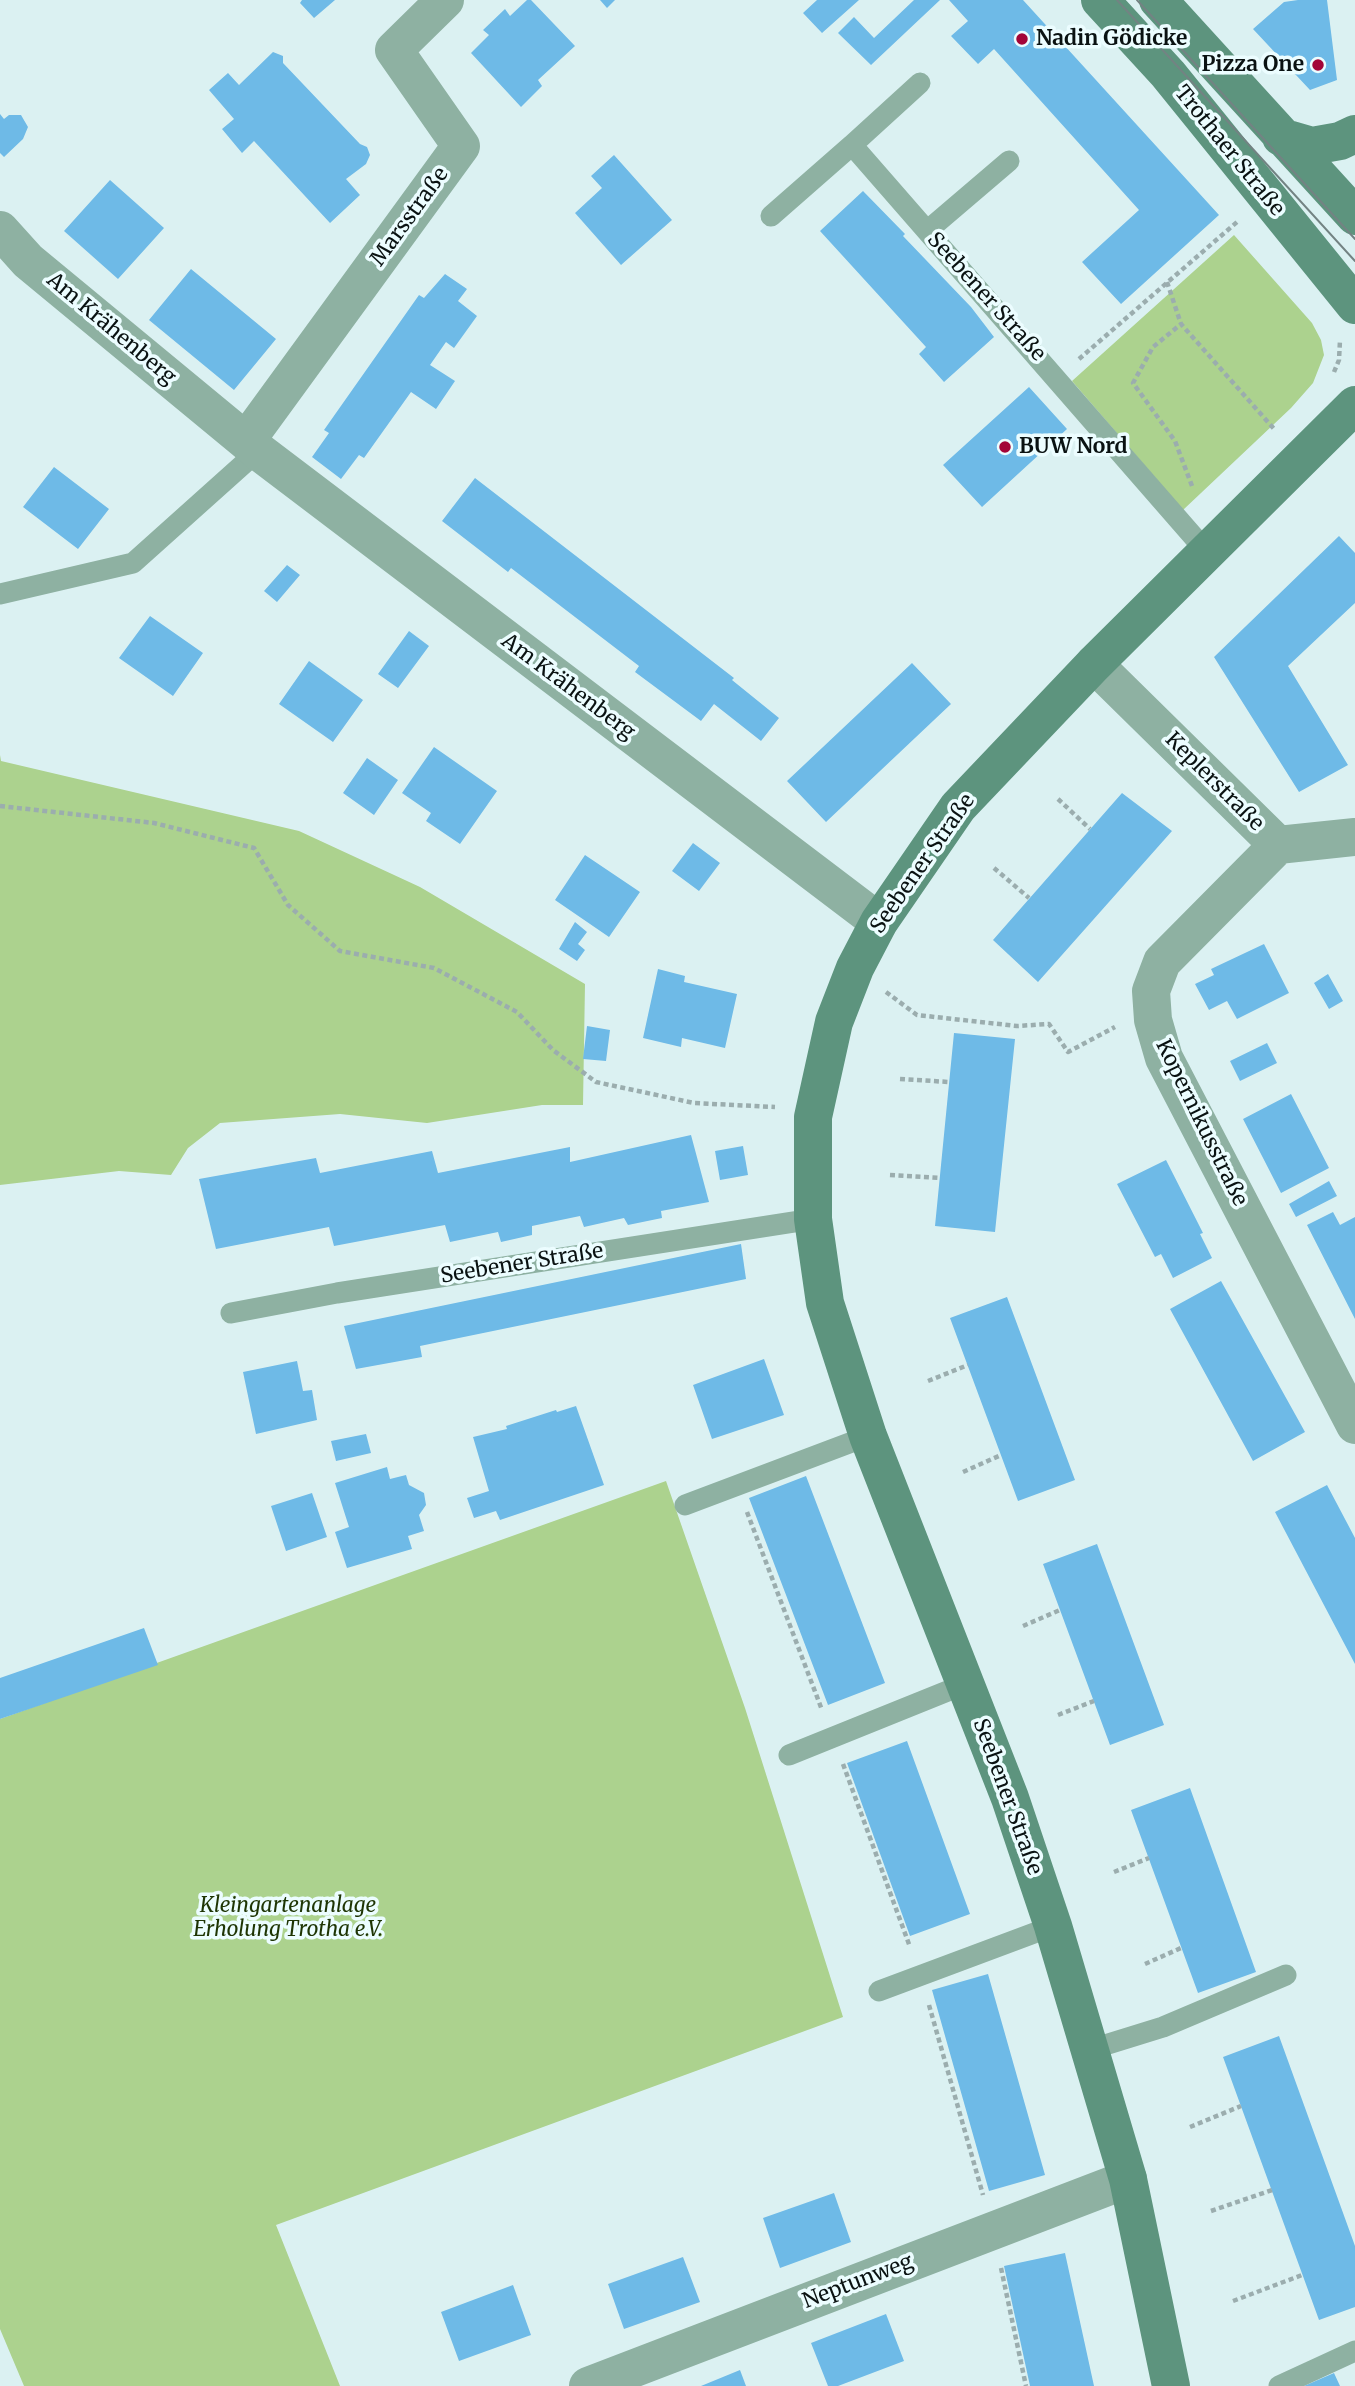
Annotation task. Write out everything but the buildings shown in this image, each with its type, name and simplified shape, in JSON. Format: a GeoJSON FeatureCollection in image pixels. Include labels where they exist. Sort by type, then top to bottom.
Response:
{"type":"FeatureCollection","features":[{"type":"Feature","properties":{"kind":"street","name":"Marsstraße"},"geometry":{"type":"LineString","coordinates":[[252,446],[461,146],[394,50],[445,0]]}},
{"type":"Feature","properties":{"kind":"street","name":"Trothaer Straße"},"geometry":{"type":"LineString","coordinates":[[1100,0],[1168,74],[1347,319]]}},
{"type":"Feature","properties":{"kind":"street","name":"Trothaer Straße"},"geometry":{"type":"LineString","coordinates":[[1158,0],[1355,216]]}},
{"type":"Feature","properties":{"kind":"street"},"geometry":{"type":"LineString","coordinates":[[1282,137],[1312,146],[1340,141],[1355,134]]}},
{"type":"Feature","properties":{"kind":"street","name":"Am Krähenberg"},"geometry":{"type":"LineString","coordinates":[[0,230],[28,261],[252,446],[879,922]]}},
{"type":"Feature","properties":{"kind":"street","name":"Seebener Straße"},"geometry":{"type":"LineString","coordinates":[[1171,2386],[1128,2179],[1053,1926],[1010,1798],[868,1436],[825,1303],[813,1219],[813,1117],[834,1022],[872,975],[879,922],[958,807],[1206,551],[1343,392]]}},
{"type":"Feature","properties":{"kind":"street","name":"Keplerstraße"},"geometry":{"type":"LineString","coordinates":[[1094,664],[1278,845],[1355,837]]}},
{"type":"Feature","properties":{"kind":"street","name":"Kopernikusstraße"},"geometry":{"type":"LineString","coordinates":[[1278,845],[1162,962],[1151,991],[1153,1020],[1164,1058],[1355,1425]]}},
{"type":"Feature","properties":{"kind":"street","name":"Neptunweg"},"geometry":{"type":"LineString","coordinates":[[588,2386],[1128,2179]]}},
{"type":"Feature","properties":{"kind":"lane"},"geometry":{"type":"LineString","coordinates":[[771,216],[920,83]]}},
{"type":"Feature","properties":{"kind":"lane","name":"Seebener Straße"},"geometry":{"type":"LineString","coordinates":[[852,145],[1206,551]]}},
{"type":"Feature","properties":{"kind":"lane"},"geometry":{"type":"LineString","coordinates":[[927,231],[1009,161]]}},
{"type":"Feature","properties":{"kind":"lane"},"geometry":{"type":"LineString","coordinates":[[0,594],[133,564],[252,446]]}},
{"type":"Feature","properties":{"kind":"lane","name":"Seebener Straße"},"geometry":{"type":"LineString","coordinates":[[231,1313],[337,1293],[813,1219]]}},
{"type":"Feature","properties":{"kind":"lane"},"geometry":{"type":"LineString","coordinates":[[685,1505],[868,1436]]}},
{"type":"Feature","properties":{"kind":"lane"},"geometry":{"type":"LineString","coordinates":[[789,1755],[965,1684]]}},
{"type":"Feature","properties":{"kind":"lane"},"geometry":{"type":"LineString","coordinates":[[879,1991],[1053,1926]]}},
{"type":"Feature","properties":{"kind":"lane"},"geometry":{"type":"LineString","coordinates":[[1091,2049],[1163,2027],[1286,1975]]}},
{"type":"Feature","properties":{"kind":"lane"},"geometry":{"type":"LineString","coordinates":[[1279,2386],[1355,2351]]}},
{"type":"Feature","properties":{"kind":"path"},"geometry":{"type":"LineString","coordinates":[[1057,378],[1237,222]]}},
{"type":"Feature","properties":{"kind":"path"},"geometry":{"type":"LineString","coordinates":[[1167,282],[1181,324],[1277,432]]}},
{"type":"Feature","properties":{"kind":"path"},"geometry":{"type":"LineString","coordinates":[[1343,392],[1341,347],[1347,319]]}},
{"type":"Feature","properties":{"kind":"path"},"geometry":{"type":"LineString","coordinates":[[1181,324],[1153,348],[1133,383],[1175,441],[1195,496]]}},
{"type":"Feature","properties":{"kind":"path"},"geometry":{"type":"LineString","coordinates":[[1058,799],[1090,829]]}},
{"type":"Feature","properties":{"kind":"path"},"geometry":{"type":"LineString","coordinates":[[0,806],[154,823],[254,848],[288,905],[340,951],[434,968],[517,1012],[553,1050],[596,1082],[694,1102],[780,1108]]}},
{"type":"Feature","properties":{"kind":"path"},"geometry":{"type":"LineString","coordinates":[[994,868],[1030,898]]}},
{"type":"Feature","properties":{"kind":"path"},"geometry":{"type":"LineString","coordinates":[[872,975],[886,991]]}},
{"type":"Feature","properties":{"kind":"path"},"geometry":{"type":"LineString","coordinates":[[872,975],[886,991],[916,1015],[1017,1026],[1049,1024],[1068,1052],[1127,1021],[1153,1020]]}},
{"type":"Feature","properties":{"kind":"path"},"geometry":{"type":"LineString","coordinates":[[882,1002],[886,991]]}},
{"type":"Feature","properties":{"kind":"path"},"geometry":{"type":"LineString","coordinates":[[900,1079],[949,1082]]}},
{"type":"Feature","properties":{"kind":"path"},"geometry":{"type":"LineString","coordinates":[[890,1175],[940,1178]]}},
{"type":"Feature","properties":{"kind":"path"},"geometry":{"type":"LineString","coordinates":[[928,1381],[968,1365]]}},
{"type":"Feature","properties":{"kind":"path"},"geometry":{"type":"LineString","coordinates":[[963,1472],[1001,1455]]}},
{"type":"Feature","properties":{"kind":"path"},"geometry":{"type":"LineString","coordinates":[[737,1485],[823,1712]]}},
{"type":"Feature","properties":{"kind":"path"},"geometry":{"type":"LineString","coordinates":[[1023,1626],[1060,1611]]}},
{"type":"Feature","properties":{"kind":"path"},"geometry":{"type":"LineString","coordinates":[[1058,1715],[1094,1701]]}},
{"type":"Feature","properties":{"kind":"path"},"geometry":{"type":"LineString","coordinates":[[842,1762],[920,1976],[993,2230],[1026,2386]]}},
{"type":"Feature","properties":{"kind":"path"},"geometry":{"type":"LineString","coordinates":[[1114,1872],[1149,1858]]}},
{"type":"Feature","properties":{"kind":"path"},"geometry":{"type":"LineString","coordinates":[[1145,1964],[1181,1948]]}},
{"type":"Feature","properties":{"kind":"path"},"geometry":{"type":"LineString","coordinates":[[1191,2127],[1241,2106]]}},
{"type":"Feature","properties":{"kind":"path"},"geometry":{"type":"LineString","coordinates":[[1211,2211],[1272,2190]]}},
{"type":"Feature","properties":{"kind":"path"},"geometry":{"type":"LineString","coordinates":[[1233,2301],[1302,2275]]}},
{"type":"Feature","properties":{"kind":"green space"},"geometry":{"type":"Polygon","coordinates":[[[1234,235],[1312,323],[1321,340],[1324,355],[1313,383],[1291,408],[1183,510],[1072,381],[1234,235]]]}},
{"type":"Feature","properties":{"kind":"green space"},"geometry":{"type":"Polygon","coordinates":[[[0,755],[1,761],[299,831],[420,887],[585,984],[583,1105],[542,1105],[427,1123],[340,1114],[220,1123],[188,1148],[171,1175],[119,1171],[0,1185],[0,755]]]}},
{"type":"Feature","properties":{"kind":"green space","name":"Kleingartenanlage Erholung Trotha e.V."},"geometry":{"type":"Polygon","coordinates":[[[666,1481],[745,1708],[843,2017],[276,2225],[340,2386],[24,2386],[0,2329],[0,1719],[666,1481]]]}},
{"type":"Feature","properties":{"kind":"tram line"},"geometry":{"type":"LineString","coordinates":[[1117,0],[1355,261]]}},
{"type":"Feature","properties":{"kind":"tram line"},"geometry":{"type":"LineString","coordinates":[[1137,0],[1355,239]]}},
{"type":"Feature","properties":{"kind":"place","name":"Nadin Gödicke"},"geometry":{"type":"Point","coordinates":[1022,39]}},
{"type":"Feature","properties":{"kind":"place","name":"Pizza One"},"geometry":{"type":"Point","coordinates":[1318,65]}},
{"type":"Feature","properties":{"kind":"place","name":"BUW Nord"},"geometry":{"type":"Point","coordinates":[1005,447]}}]}
